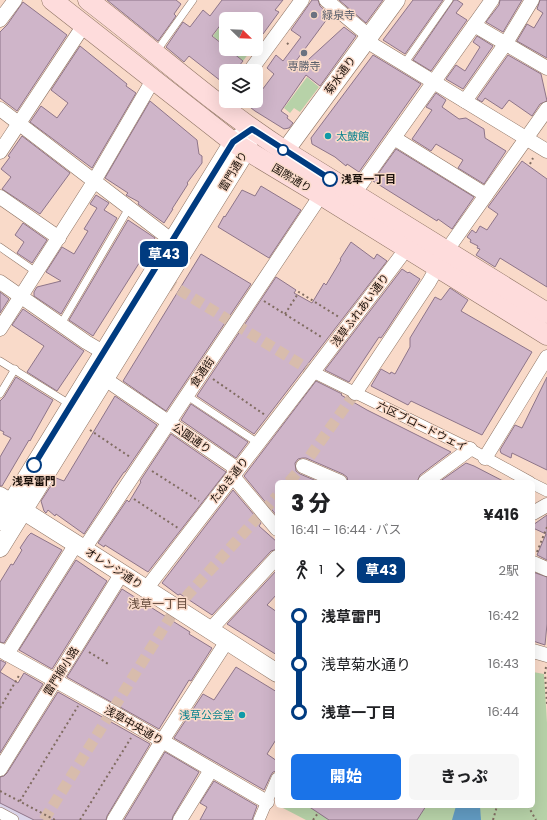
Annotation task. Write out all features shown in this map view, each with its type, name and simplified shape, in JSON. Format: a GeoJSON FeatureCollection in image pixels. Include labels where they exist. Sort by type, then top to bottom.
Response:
{"type":"FeatureCollection","features":[{"type":"Feature","properties":{"kind":"main road","name":"国際通り"},"geometry":{"type":"LineString","coordinates":[[52,0],[152,80],[239,146],[547,335]]}},
{"type":"Feature","properties":{"kind":"main road","name":"国際通り"},"geometry":{"type":"LineString","coordinates":[[97,2],[154,54],[252,129],[285,151],[547,313]]}},
{"type":"Feature","properties":{"kind":"street"},"geometry":{"type":"LineString","coordinates":[[0,20],[15,0]]}},
{"type":"Feature","properties":{"kind":"street"},"geometry":{"type":"LineString","coordinates":[[260,64],[302,0]]}},
{"type":"Feature","properties":{"kind":"street"},"geometry":{"type":"LineString","coordinates":[[326,0],[368,36],[373,45],[547,151]]}},
{"type":"Feature","properties":{"kind":"street","name":"菊水通り"},"geometry":{"type":"LineString","coordinates":[[285,151],[368,36],[396,0]]}},
{"type":"Feature","properties":{"kind":"street"},"geometry":{"type":"LineString","coordinates":[[354,194],[492,0]]}},
{"type":"Feature","properties":{"kind":"street"},"geometry":{"type":"LineString","coordinates":[[465,101],[506,43],[532,0]]}},
{"type":"Feature","properties":{"kind":"street"},"geometry":{"type":"LineString","coordinates":[[0,152],[84,25]]}},
{"type":"Feature","properties":{"kind":"street"},"geometry":{"type":"LineString","coordinates":[[474,25],[547,68]]}},
{"type":"Feature","properties":{"kind":"street"},"geometry":{"type":"LineString","coordinates":[[0,329],[94,181],[152,80]]}},
{"type":"Feature","properties":{"kind":"street"},"geometry":{"type":"LineString","coordinates":[[229,108],[232,114],[252,129]]}},
{"type":"Feature","properties":{"kind":"street"},"geometry":{"type":"LineString","coordinates":[[355,393],[437,268],[447,250],[547,108]]}},
{"type":"Feature","properties":{"kind":"street"},"geometry":{"type":"LineString","coordinates":[[0,109],[178,245]]}},
{"type":"Feature","properties":{"kind":"street","name":"雷門通り"},"geometry":{"type":"LineString","coordinates":[[0,548],[11,503],[105,379],[178,245],[239,146],[252,129]]}},
{"type":"Feature","properties":{"kind":"street"},"geometry":{"type":"LineString","coordinates":[[394,138],[486,195]]}},
{"type":"Feature","properties":{"kind":"street","name":"食通街"},"geometry":{"type":"LineString","coordinates":[[4,652],[80,546],[122,491],[321,195]]}},
{"type":"Feature","properties":{"kind":"street"},"geometry":{"type":"LineString","coordinates":[[0,197],[59,238]]}},
{"type":"Feature","properties":{"kind":"street","name":"雷門通り"},"geometry":{"type":"LineString","coordinates":[[0,521],[103,352],[178,245]]}},
{"type":"Feature","properties":{"kind":"street","name":"浅草ふれあい通り"},"geometry":{"type":"LineString","coordinates":[[313,372],[406,248]]}},
{"type":"Feature","properties":{"kind":"street"},"geometry":{"type":"LineString","coordinates":[[0,282],[86,342],[103,352]]}},
{"type":"Feature","properties":{"kind":"street"},"geometry":{"type":"LineString","coordinates":[[485,458],[547,357]]}},
{"type":"Feature","properties":{"kind":"street","name":"六区ブロードウェイ"},"geometry":{"type":"LineString","coordinates":[[313,372],[470,449],[526,480]]}},
{"type":"Feature","properties":{"kind":"street","name":"たぬき通り"},"geometry":{"type":"LineString","coordinates":[[146,589],[313,372]]}},
{"type":"Feature","properties":{"kind":"street","name":"公園通り"},"geometry":{"type":"LineString","coordinates":[[105,379],[233,466],[236,480],[275,526]]}},
{"type":"Feature","properties":{"kind":"street"},"geometry":{"type":"LineString","coordinates":[[428,480],[470,449]]}},
{"type":"Feature","properties":{"kind":"street"},"geometry":{"type":"LineString","coordinates":[[303,466],[335,480]]}},
{"type":"Feature","properties":{"kind":"street"},"geometry":{"type":"LineString","coordinates":[[535,485],[547,491]]}},
{"type":"Feature","properties":{"kind":"street","name":"オレンジ通り"},"geometry":{"type":"LineString","coordinates":[[11,503],[275,672]]}},
{"type":"Feature","properties":{"kind":"street"},"geometry":{"type":"LineString","coordinates":[[535,512],[547,506]]}},
{"type":"Feature","properties":{"kind":"street"},"geometry":{"type":"LineString","coordinates":[[210,630],[275,559]]}},
{"type":"Feature","properties":{"kind":"street"},"geometry":{"type":"LineString","coordinates":[[535,559],[547,569]]}},
{"type":"Feature","properties":{"kind":"street","name":"雷門柳小路"},"geometry":{"type":"LineString","coordinates":[[0,769],[122,573]]}},
{"type":"Feature","properties":{"kind":"street"},"geometry":{"type":"LineString","coordinates":[[114,820],[162,741],[227,641]]}},
{"type":"Feature","properties":{"kind":"street","name":"浅草中央通り"},"geometry":{"type":"LineString","coordinates":[[4,652],[84,696],[267,802]]}},
{"type":"Feature","properties":{"kind":"street"},"geometry":{"type":"LineString","coordinates":[[535,652],[547,655]]}},
{"type":"Feature","properties":{"kind":"street"},"geometry":{"type":"LineString","coordinates":[[180,820],[211,770]]}},
{"type":"Feature","properties":{"kind":"street"},"geometry":{"type":"LineString","coordinates":[[259,820],[275,783]]}},
{"type":"Feature","properties":{"kind":"street"},"geometry":{"type":"LineString","coordinates":[[0,813],[13,820]]}},
{"type":"Feature","properties":{"kind":"lane"},"geometry":{"type":"LineString","coordinates":[[154,54],[193,0]]}},
{"type":"Feature","properties":{"kind":"lane"},"geometry":{"type":"LineString","coordinates":[[404,64],[449,0]]}},
{"type":"Feature","properties":{"kind":"lane"},"geometry":{"type":"LineString","coordinates":[[61,324],[129,208]]}},
{"type":"Feature","properties":{"kind":"lane"},"geometry":{"type":"LineString","coordinates":[[0,247],[36,272]]}},
{"type":"Feature","properties":{"kind":"lane"},"geometry":{"type":"LineString","coordinates":[[0,360],[71,405]]}},
{"type":"Feature","properties":{"kind":"lane"},"geometry":{"type":"LineString","coordinates":[[0,394],[15,369]]}},
{"type":"Feature","properties":{"kind":"lane"},"geometry":{"type":"LineString","coordinates":[[186,395],[258,443]]}},
{"type":"Feature","properties":{"kind":"path"},"geometry":{"type":"LineString","coordinates":[[285,314],[299,292],[350,324]]}},
{"type":"Feature","properties":{"kind":"path"},"geometry":{"type":"LineString","coordinates":[[254,295],[334,345]]}},
{"type":"Feature","properties":{"kind":"path"},"geometry":{"type":"LineString","coordinates":[[202,372],[275,421]]}},
{"type":"Feature","properties":{"kind":"path"},"geometry":{"type":"LineString","coordinates":[[122,491],[188,534]]}},
{"type":"Feature","properties":{"kind":"path"},"geometry":{"type":"LineString","coordinates":[[535,556],[547,527]]}},
{"type":"Feature","properties":{"kind":"path"},"geometry":{"type":"LineString","coordinates":[[77,644],[110,665]]}},
{"type":"Feature","properties":{"kind":"path"},"geometry":{"type":"LineString","coordinates":[[547,664],[545,673],[547,704]]}},
{"type":"Feature","properties":{"kind":"path"},"geometry":{"type":"LineString","coordinates":[[0,708],[26,665]]}},
{"type":"Feature","properties":{"kind":"path"},"geometry":{"type":"LineString","coordinates":[[20,801],[84,696]]}},
{"type":"Feature","properties":{"kind":"path"},"geometry":{"type":"LineString","coordinates":[[80,820],[138,727]]}},
{"type":"Feature","properties":{"kind":"path"},"geometry":{"type":"LineString","coordinates":[[0,791],[55,820]]}},
{"type":"Feature","properties":{"kind":"path"},"geometry":{"type":"LineString","coordinates":[[493,820],[496,808]]}},
{"type":"Feature","properties":{"kind":"path"},"geometry":{"type":"LineString","coordinates":[[529,808],[536,820]]}},
{"type":"Feature","properties":{"kind":"path"},"geometry":{"type":"LineString","coordinates":[[313,820],[318,813]]}},
{"type":"Feature","properties":{"kind":"shaded area"},"geometry":{"type":"Polygon","coordinates":[[[0,794],[49,820],[0,820],[0,794]]]}},
{"type":"Feature","properties":{"kind":"green space"},"geometry":{"type":"Polygon","coordinates":[[[219,28],[219,41],[213,36],[219,28]]]}},
{"type":"Feature","properties":{"kind":"green space"},"geometry":{"type":"Polygon","coordinates":[[[237,56],[247,56],[243,61],[237,56]]]}},
{"type":"Feature","properties":{"kind":"green space"},"geometry":{"type":"Polygon","coordinates":[[[307,77],[319,87],[300,112],[294,108],[290,113],[284,108],[307,77]]]}},
{"type":"Feature","properties":{"kind":"green space"},"geometry":{"type":"Polygon","coordinates":[[[535,672],[544,674],[547,723],[547,820],[306,820],[283,808],[535,808],[535,672]]]}},
{"type":"Feature","properties":{"kind":"water"},"geometry":{"type":"Polygon","coordinates":[[[455,808],[480,808],[481,820],[452,820],[455,808]]]}},
{"type":"Feature","properties":{"kind":"building"},"geometry":{"type":"Polygon","coordinates":[[[107,0],[176,0],[181,4],[174,14],[176,16],[158,41],[107,0]]]}},
{"type":"Feature","properties":{"kind":"building"},"geometry":{"type":"Polygon","coordinates":[[[222,0],[283,0],[275,10],[279,12],[263,34],[263,12],[219,12],[219,27],[212,36],[219,42],[219,56],[237,56],[243,61],[241,64],[219,64],[219,80],[189,56],[184,62],[166,47],[183,22],[190,27],[203,10],[210,16],[222,0]]]}},
{"type":"Feature","properties":{"kind":"building"},"geometry":{"type":"Polygon","coordinates":[[[312,0],[318,0],[320,6],[330,15],[293,65],[297,70],[344,27],[356,36],[320,86],[306,75],[281,111],[288,116],[287,118],[293,123],[289,128],[284,129],[251,108],[263,108],[263,89],[274,74],[267,68],[276,55],[283,61],[301,37],[291,30],[312,0]]]}},
{"type":"Feature","properties":{"kind":"building"},"geometry":{"type":"Polygon","coordinates":[[[339,0],[383,0],[366,23],[339,0]]]}},
{"type":"Feature","properties":{"kind":"building"},"geometry":{"type":"Polygon","coordinates":[[[413,0],[443,0],[405,54],[383,40],[413,0]]]}},
{"type":"Feature","properties":{"kind":"building"},"geometry":{"type":"Polygon","coordinates":[[[454,0],[457,0],[463,4],[456,13],[467,20],[431,71],[413,60],[454,0]]]}},
{"type":"Feature","properties":{"kind":"building"},"geometry":{"type":"Polygon","coordinates":[[[500,0],[522,0],[503,32],[486,22],[499,5],[500,0]]]}},
{"type":"Feature","properties":{"kind":"building"},"geometry":{"type":"Polygon","coordinates":[[[540,0],[547,0],[547,58],[517,41],[527,24],[534,28],[543,13],[537,9],[540,0]]]}},
{"type":"Feature","properties":{"kind":"building"},"geometry":{"type":"Polygon","coordinates":[[[23,2],[67,35],[17,111],[0,98],[0,32],[7,25],[23,2]]]}},
{"type":"Feature","properties":{"kind":"building"},"geometry":{"type":"Polygon","coordinates":[[[477,36],[493,46],[463,89],[446,79],[456,65],[465,71],[480,47],[473,42],[477,36]]]}},
{"type":"Feature","properties":{"kind":"building"},"geometry":{"type":"Polygon","coordinates":[[[80,46],[136,93],[92,168],[30,122],[41,106],[57,118],[68,103],[51,90],[80,46]]]}},
{"type":"Feature","properties":{"kind":"building"},"geometry":{"type":"Polygon","coordinates":[[[373,55],[421,84],[359,172],[347,164],[346,166],[335,157],[312,144],[311,138],[373,55]]]}},
{"type":"Feature","properties":{"kind":"building"},"geometry":{"type":"Polygon","coordinates":[[[508,55],[541,74],[547,101],[540,104],[532,116],[509,100],[502,109],[485,98],[482,102],[477,99],[508,55]]]}},
{"type":"Feature","properties":{"kind":"building"},"geometry":{"type":"Polygon","coordinates":[[[436,93],[446,100],[442,107],[459,119],[466,118],[484,129],[485,138],[506,151],[484,184],[458,168],[463,160],[436,144],[431,151],[412,139],[432,110],[426,107],[436,93]]]}},
{"type":"Feature","properties":{"kind":"building"},"geometry":{"type":"Polygon","coordinates":[[[150,101],[197,140],[199,154],[202,156],[202,163],[187,183],[188,184],[164,223],[138,204],[139,202],[126,195],[128,193],[105,178],[150,101]]]}},
{"type":"Feature","properties":{"kind":"building"},"geometry":{"type":"Polygon","coordinates":[[[22,136],[70,173],[40,214],[2,189],[11,177],[1,169],[22,136]]]}},
{"type":"Feature","properties":{"kind":"building"},"geometry":{"type":"Polygon","coordinates":[[[396,149],[474,197],[452,229],[438,219],[437,221],[373,181],[396,149]]]}},
{"type":"Feature","properties":{"kind":"building"},"geometry":{"type":"Polygon","coordinates":[[[522,161],[547,179],[547,287],[500,258],[495,267],[476,255],[480,249],[477,248],[478,246],[470,242],[471,240],[467,237],[472,230],[476,233],[480,226],[487,230],[498,214],[488,207],[522,161]]]}},
{"type":"Feature","properties":{"kind":"building"},"geometry":{"type":"Polygon","coordinates":[[[261,186],[301,210],[269,258],[218,227],[242,190],[255,196],[261,186]]]}},
{"type":"Feature","properties":{"kind":"building"},"geometry":{"type":"Polygon","coordinates":[[[96,195],[109,203],[104,210],[117,218],[61,314],[34,296],[34,292],[37,287],[61,281],[46,272],[62,247],[74,254],[88,231],[84,229],[97,208],[90,204],[96,195]]]}},
{"type":"Feature","properties":{"kind":"building"},"geometry":{"type":"Polygon","coordinates":[[[128,220],[155,238],[93,336],[69,320],[128,220]]]}},
{"type":"Feature","properties":{"kind":"building"},"geometry":{"type":"Polygon","coordinates":[[[23,223],[47,240],[32,263],[17,253],[24,242],[15,235],[23,223]]]}},
{"type":"Feature","properties":{"kind":"building"},"geometry":{"type":"Polygon","coordinates":[[[351,242],[374,259],[377,254],[387,261],[254,434],[197,396],[276,277],[296,290],[294,293],[312,303],[324,283],[326,285],[351,242]]]}},
{"type":"Feature","properties":{"kind":"building"},"geometry":{"type":"Polygon","coordinates":[[[201,254],[251,284],[166,411],[123,381],[201,254]]]}},
{"type":"Feature","properties":{"kind":"building"},"geometry":{"type":"Polygon","coordinates":[[[402,269],[420,279],[386,331],[381,338],[379,337],[349,382],[325,370],[402,269]]]}},
{"type":"Feature","properties":{"kind":"building"},"geometry":{"type":"Polygon","coordinates":[[[450,288],[468,300],[461,311],[532,352],[482,435],[411,401],[408,405],[371,386],[381,369],[390,374],[391,372],[395,374],[410,347],[410,338],[435,297],[441,300],[450,288]]]}},
{"type":"Feature","properties":{"kind":"building"},"geometry":{"type":"Polygon","coordinates":[[[0,292],[9,299],[0,313],[0,292]]]}},
{"type":"Feature","properties":{"kind":"building"},"geometry":{"type":"Polygon","coordinates":[[[23,309],[84,351],[57,391],[27,372],[44,346],[12,325],[23,309]]]}},
{"type":"Feature","properties":{"kind":"building"},"geometry":{"type":"Polygon","coordinates":[[[16,377],[53,400],[30,441],[29,440],[2,486],[0,486],[0,457],[11,438],[3,434],[4,432],[0,430],[0,401],[16,377]]]}},
{"type":"Feature","properties":{"kind":"building"},"geometry":{"type":"Polygon","coordinates":[[[547,377],[547,470],[512,453],[511,458],[501,453],[500,450],[515,425],[522,428],[547,377]]]}},
{"type":"Feature","properties":{"kind":"building"},"geometry":{"type":"Polygon","coordinates":[[[316,381],[342,394],[341,395],[367,410],[451,452],[420,475],[418,480],[348,480],[347,477],[343,474],[306,458],[298,459],[295,463],[296,471],[314,480],[275,480],[275,514],[244,476],[316,381]]]}},
{"type":"Feature","properties":{"kind":"building"},"geometry":{"type":"Polygon","coordinates":[[[115,396],[157,425],[111,491],[84,534],[56,514],[55,516],[48,510],[46,513],[41,501],[56,478],[64,481],[115,396]]]}},
{"type":"Feature","properties":{"kind":"building"},"geometry":{"type":"Polygon","coordinates":[[[191,404],[248,442],[236,458],[181,420],[191,404]]]}},
{"type":"Feature","properties":{"kind":"building"},"geometry":{"type":"Polygon","coordinates":[[[171,434],[226,472],[148,572],[105,545],[104,547],[98,543],[127,500],[129,502],[141,482],[140,481],[171,434]]]}},
{"type":"Feature","properties":{"kind":"building"},"geometry":{"type":"Polygon","coordinates":[[[466,463],[501,480],[442,480],[466,463]]]}},
{"type":"Feature","properties":{"kind":"building"},"geometry":{"type":"Polygon","coordinates":[[[233,490],[261,523],[259,526],[275,540],[275,550],[271,551],[212,615],[180,594],[178,595],[162,583],[233,490]]]}},
{"type":"Feature","properties":{"kind":"building"},"geometry":{"type":"Polygon","coordinates":[[[547,515],[547,560],[537,555],[546,534],[535,529],[535,524],[547,515]]]}},
{"type":"Feature","properties":{"kind":"building"},"geometry":{"type":"Polygon","coordinates":[[[31,533],[62,550],[4,643],[0,642],[0,582],[11,564],[13,565],[22,550],[20,548],[31,533]]]}},
{"type":"Feature","properties":{"kind":"building"},"geometry":{"type":"Polygon","coordinates":[[[76,560],[107,581],[52,669],[19,650],[76,560]]]}},
{"type":"Feature","properties":{"kind":"building"},"geometry":{"type":"Polygon","coordinates":[[[275,572],[275,596],[267,605],[275,611],[275,654],[227,624],[275,572]]]}},
{"type":"Feature","properties":{"kind":"building"},"geometry":{"type":"Polygon","coordinates":[[[535,573],[547,577],[547,624],[545,645],[535,642],[535,573]]]}},
{"type":"Feature","properties":{"kind":"building"},"geometry":{"type":"Polygon","coordinates":[[[122,589],[190,632],[189,634],[212,648],[191,681],[189,680],[159,729],[67,677],[122,589]]]}},
{"type":"Feature","properties":{"kind":"building"},"geometry":{"type":"Polygon","coordinates":[[[0,660],[6,663],[0,672],[0,660]]]}},
{"type":"Feature","properties":{"kind":"building","name":"浅草公会堂"},"geometry":{"type":"Polygon","coordinates":[[[236,667],[275,691],[275,741],[267,754],[275,760],[275,772],[271,775],[264,790],[174,738],[203,694],[214,700],[236,667]]]}},
{"type":"Feature","properties":{"kind":"building"},"geometry":{"type":"Polygon","coordinates":[[[0,672],[18,683],[24,673],[43,684],[0,753],[0,672]]]}},
{"type":"Feature","properties":{"kind":"building"},"geometry":{"type":"Polygon","coordinates":[[[58,692],[150,744],[106,820],[34,820],[0,803],[0,777],[7,773],[58,692]]]}},
{"type":"Feature","properties":{"kind":"building"},"geometry":{"type":"Polygon","coordinates":[[[165,752],[199,772],[172,820],[124,820],[165,752]]]}},
{"type":"Feature","properties":{"kind":"building"},"geometry":{"type":"Polygon","coordinates":[[[214,781],[257,806],[252,820],[200,820],[207,807],[200,803],[214,781]]]}},
{"type":"Feature","properties":{"kind":"building"},"geometry":{"type":"Polygon","coordinates":[[[311,808],[425,808],[417,820],[329,820],[311,808]]]}},
{"type":"Feature","properties":{"kind":"tunnel"},"geometry":{"type":"LineString","coordinates":[[165,281],[313,372]]}},
{"type":"Feature","properties":{"kind":"tunnel"},"geometry":{"type":"LineString","coordinates":[[291,480],[303,466],[355,393]]}},
{"type":"Feature","properties":{"kind":"tunnel"},"geometry":{"type":"LineString","coordinates":[[44,820],[176,608],[275,498]]}},
{"type":"Feature","properties":{"kind":"bus line","name":"草43"},"geometry":{"type":"LineString","coordinates":[[34,465],[233,142],[252,129],[330,179]]}},
{"type":"Feature","properties":{"kind":"place","name":"緑泉寺"},"geometry":{"type":"Point","coordinates":[314,15]}},
{"type":"Feature","properties":{"kind":"place","name":"専勝寺"},"geometry":{"type":"Point","coordinates":[304,53]}},
{"type":"Feature","properties":{"kind":"place","name":"太皷館"},"geometry":{"type":"Point","coordinates":[328,136]}},
{"type":"Feature","properties":{"kind":"place","name":"浅草一丁目"},"geometry":{"type":"Point","coordinates":[330,179]}},
{"type":"Feature","properties":{"kind":"place","name":"浅草雷門"},"geometry":{"type":"Point","coordinates":[34,465]}},
{"type":"Feature","properties":{"kind":"place","name":"浅草公会堂"},"geometry":{"type":"Point","coordinates":[242,715]}},
{"type":"Feature","properties":{"kind":"district","name":"浅草一丁目"},"geometry":{"type":"Point","coordinates":[158,604]}}]}
